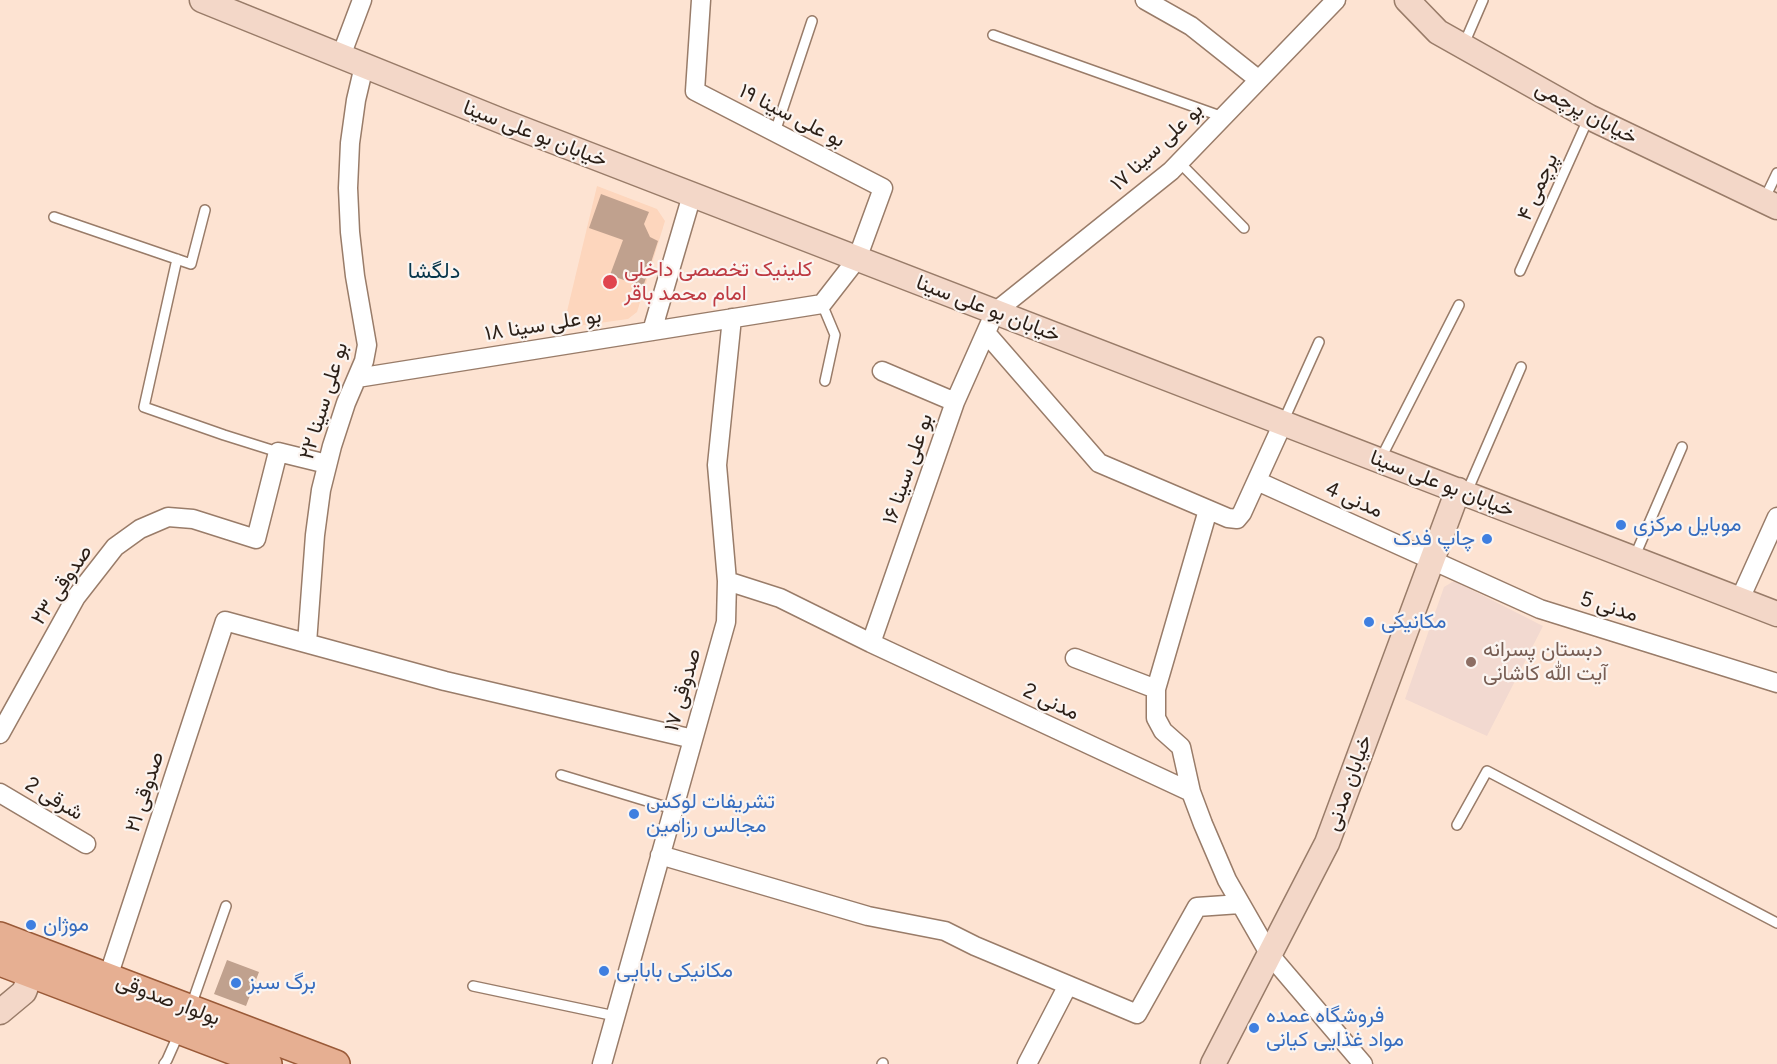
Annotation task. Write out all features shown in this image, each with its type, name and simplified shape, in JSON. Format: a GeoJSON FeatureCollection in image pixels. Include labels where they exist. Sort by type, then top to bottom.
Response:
{"type":"FeatureCollection","features":[{"type":"Feature","properties":{"kind":"main road","name":"خیابان بو علی سینا"},"geometry":{"type":"LineString","coordinates":[[202,0],[504,122],[857,259],[990,322],[1282,423],[1777,614]]}},
{"type":"Feature","properties":{"kind":"main road","name":"خیابان پرچمی"},"geometry":{"type":"LineString","coordinates":[[1407,0],[1438,32],[1588,117],[1770,204]]}},
{"type":"Feature","properties":{"kind":"main road","name":"خیابان مدنی"},"geometry":{"type":"LineString","coordinates":[[1213,1064],[1327,843],[1432,560],[1462,492]]}},
{"type":"Feature","properties":{"kind":"main road","name":"بولوار صدوقی"},"geometry":{"type":"LineString","coordinates":[[0,936],[108,977],[185,1019],[253,1061]]}},
{"type":"Feature","properties":{"kind":"main road","name":"بولوار صدوقی"},"geometry":{"type":"LineString","coordinates":[[0,962],[31,974],[336,1064]]}},
{"type":"Feature","properties":{"kind":"main road"},"geometry":{"type":"LineString","coordinates":[[0,1012],[24,992],[31,974]]}},
{"type":"Feature","properties":{"kind":"street"},"geometry":{"type":"LineString","coordinates":[[341,56],[362,0]]}},
{"type":"Feature","properties":{"kind":"street","name":"بو علی سینا ۱۹"},"geometry":{"type":"LineString","coordinates":[[701,0],[696,91],[883,188],[857,259]]}},
{"type":"Feature","properties":{"kind":"street"},"geometry":{"type":"LineString","coordinates":[[1145,0],[1191,26],[1259,80]]}},
{"type":"Feature","properties":{"kind":"street","name":"بو علی سینا ۱۷"},"geometry":{"type":"LineString","coordinates":[[990,322],[1171,171],[1336,0]]}},
{"type":"Feature","properties":{"kind":"street","name":"بو علی سینا ۲۲"},"geometry":{"type":"LineString","coordinates":[[307,643],[315,535],[321,490],[346,403],[364,361],[367,345],[355,276],[348,188],[350,144],[356,100],[364,66]]}},
{"type":"Feature","properties":{"kind":"street"},"geometry":{"type":"LineString","coordinates":[[652,331],[692,195]]}},
{"type":"Feature","properties":{"kind":"street"},"geometry":{"type":"LineString","coordinates":[[822,304],[857,259]]}},
{"type":"Feature","properties":{"kind":"street","name":"بو علی سینا ۱۸"},"geometry":{"type":"LineString","coordinates":[[357,378],[822,304]]}},
{"type":"Feature","properties":{"kind":"street","name":"صدوقی ۱۷"},"geometry":{"type":"LineString","coordinates":[[602,1064],[726,622],[727,581],[717,465],[732,318]]}},
{"type":"Feature","properties":{"kind":"street"},"geometry":{"type":"LineString","coordinates":[[990,322],[1099,463],[1228,518],[1237,519],[1242,513],[1282,423]]}},
{"type":"Feature","properties":{"kind":"street","name":"بو علی سینا ۱۶"},"geometry":{"type":"LineString","coordinates":[[871,643],[955,402],[990,322]]}},
{"type":"Feature","properties":{"kind":"street"},"geometry":{"type":"LineString","coordinates":[[882,371],[955,402]]}},
{"type":"Feature","properties":{"kind":"street"},"geometry":{"type":"LineString","coordinates":[[278,452],[327,464]]}},
{"type":"Feature","properties":{"kind":"street","name":"صدوقی ۲۳"},"geometry":{"type":"LineString","coordinates":[[0,734],[7,705],[76,597],[115,547],[140,529],[168,517],[193,519],[256,539],[278,452]]}},
{"type":"Feature","properties":{"kind":"street","name":"مدنی 4"},"geometry":{"type":"LineString","coordinates":[[1257,480],[1432,560]]}},
{"type":"Feature","properties":{"kind":"street"},"geometry":{"type":"LineString","coordinates":[[1208,510],[1156,689],[1156,718],[1164,731],[1181,747],[1191,792],[1215,853],[1240,904],[1270,955],[1363,1064]]}},
{"type":"Feature","properties":{"kind":"street"},"geometry":{"type":"LineString","coordinates":[[1740,599],[1777,517]]}},
{"type":"Feature","properties":{"kind":"street","name":"مدنی 5"},"geometry":{"type":"LineString","coordinates":[[1432,560],[1540,609],[1777,683]]}},
{"type":"Feature","properties":{"kind":"street","name":"مدنی 2"},"geometry":{"type":"LineString","coordinates":[[727,581],[780,598],[871,643],[1191,792]]}},
{"type":"Feature","properties":{"kind":"street","name":"صدوقی ۲۱"},"geometry":{"type":"LineString","coordinates":[[108,977],[225,621],[307,643]]}},
{"type":"Feature","properties":{"kind":"street"},"geometry":{"type":"LineString","coordinates":[[307,643],[445,681],[693,739]]}},
{"type":"Feature","properties":{"kind":"street"},"geometry":{"type":"LineString","coordinates":[[1075,658],[1156,689]]}},
{"type":"Feature","properties":{"kind":"street","name":"شرقی 2"},"geometry":{"type":"LineString","coordinates":[[0,793],[86,844]]}},
{"type":"Feature","properties":{"kind":"street"},"geometry":{"type":"LineString","coordinates":[[660,855],[868,916],[945,931],[975,946],[1137,1014],[1197,907],[1240,904]]}},
{"type":"Feature","properties":{"kind":"street"},"geometry":{"type":"LineString","coordinates":[[1027,1064],[1068,985]]}},
{"type":"Feature","properties":{"kind":"lane"},"geometry":{"type":"LineString","coordinates":[[1463,46],[1483,0]]}},
{"type":"Feature","properties":{"kind":"lane"},"geometry":{"type":"LineString","coordinates":[[775,132],[812,21]]}},
{"type":"Feature","properties":{"kind":"lane"},"geometry":{"type":"LineString","coordinates":[[993,35],[1223,117]]}},
{"type":"Feature","properties":{"kind":"lane","name":"پرچمی ۴"},"geometry":{"type":"LineString","coordinates":[[1520,271],[1588,117]]}},
{"type":"Feature","properties":{"kind":"lane"},"geometry":{"type":"LineString","coordinates":[[1179,162],[1244,228]]}},
{"type":"Feature","properties":{"kind":"lane"},"geometry":{"type":"LineString","coordinates":[[1770,204],[1777,173]]}},
{"type":"Feature","properties":{"kind":"lane"},"geometry":{"type":"LineString","coordinates":[[54,217],[191,264],[205,210]]}},
{"type":"Feature","properties":{"kind":"lane"},"geometry":{"type":"LineString","coordinates":[[177,259],[144,407],[278,452]]}},
{"type":"Feature","properties":{"kind":"lane"},"geometry":{"type":"LineString","coordinates":[[822,304],[835,335],[825,381]]}},
{"type":"Feature","properties":{"kind":"lane"},"geometry":{"type":"LineString","coordinates":[[1380,460],[1459,305]]}},
{"type":"Feature","properties":{"kind":"lane"},"geometry":{"type":"LineString","coordinates":[[1282,423],[1319,342]]}},
{"type":"Feature","properties":{"kind":"lane"},"geometry":{"type":"LineString","coordinates":[[1462,492],[1521,367]]}},
{"type":"Feature","properties":{"kind":"lane"},"geometry":{"type":"LineString","coordinates":[[1634,558],[1682,447]]}},
{"type":"Feature","properties":{"kind":"lane"},"geometry":{"type":"LineString","coordinates":[[1457,825],[1487,771],[1777,923]]}},
{"type":"Feature","properties":{"kind":"lane"},"geometry":{"type":"LineString","coordinates":[[561,775],[673,809]]}},
{"type":"Feature","properties":{"kind":"lane"},"geometry":{"type":"LineString","coordinates":[[164,1064],[185,1019],[226,906]]}},
{"type":"Feature","properties":{"kind":"lane"},"geometry":{"type":"LineString","coordinates":[[473,986],[615,1016]]}},
{"type":"Feature","properties":{"kind":"shaded area","name":"کلینیک تخصصی داخلی امام محمد باقر"},"geometry":{"type":"Polygon","coordinates":[[[597,186],[657,209],[665,221],[637,312],[628,319],[563,328],[597,186]]]}},
{"type":"Feature","properties":{"kind":"shaded area","name":"دبستان پسرانه آیت الله کاشانی"},"geometry":{"type":"Polygon","coordinates":[[[1454,581],[1543,626],[1487,736],[1405,699],[1444,587],[1454,581]]]}},
{"type":"Feature","properties":{"kind":"building"},"geometry":{"type":"Polygon","coordinates":[[[601,194],[649,212],[644,224],[650,237],[658,241],[643,287],[610,275],[623,240],[589,228],[601,194]]]}},
{"type":"Feature","properties":{"kind":"building","name":"برگ سبز"},"geometry":{"type":"Polygon","coordinates":[[[227,960],[259,972],[246,1006],[214,994],[227,960]]]}},
{"type":"Feature","properties":{"kind":"place","name":"کلینیک تخصصی داخلی امام محمد باقر"},"geometry":{"type":"Point","coordinates":[610,282]}},
{"type":"Feature","properties":{"kind":"place","name":"موبایل مرکزی"},"geometry":{"type":"Point","coordinates":[1621,525]}},
{"type":"Feature","properties":{"kind":"place","name":"چاپ فدک"},"geometry":{"type":"Point","coordinates":[1487,539]}},
{"type":"Feature","properties":{"kind":"place","name":"مکانیکی"},"geometry":{"type":"Point","coordinates":[1369,622]}},
{"type":"Feature","properties":{"kind":"place","name":"دبستان پسرانه آیت الله کاشانی"},"geometry":{"type":"Point","coordinates":[1471,662]}},
{"type":"Feature","properties":{"kind":"place","name":"تشریفات لوکس مجالس رزامین"},"geometry":{"type":"Point","coordinates":[634,814]}},
{"type":"Feature","properties":{"kind":"place","name":"موژان"},"geometry":{"type":"Point","coordinates":[31,925]}},
{"type":"Feature","properties":{"kind":"place","name":"مکانیکی بابایی"},"geometry":{"type":"Point","coordinates":[604,971]}},
{"type":"Feature","properties":{"kind":"place","name":"برگ سبز"},"geometry":{"type":"Point","coordinates":[236,983]}},
{"type":"Feature","properties":{"kind":"place","name":"فروشگاه عمده مواد غذایی کیانی"},"geometry":{"type":"Point","coordinates":[1254,1028]}},
{"type":"Feature","properties":{"kind":"district","name":"دلگشا"},"geometry":{"type":"Point","coordinates":[434,272]}}]}
